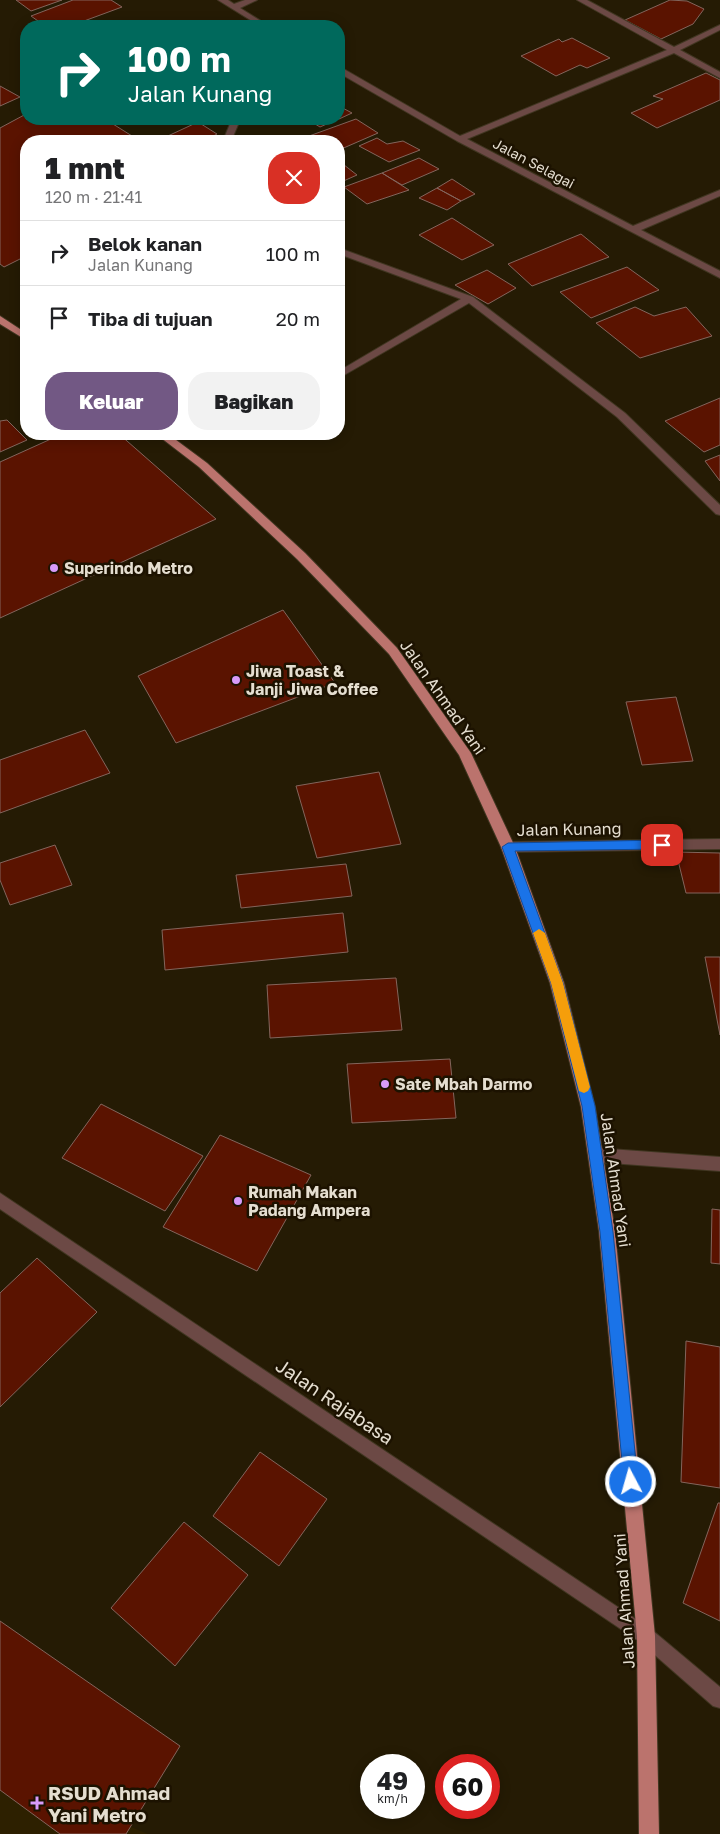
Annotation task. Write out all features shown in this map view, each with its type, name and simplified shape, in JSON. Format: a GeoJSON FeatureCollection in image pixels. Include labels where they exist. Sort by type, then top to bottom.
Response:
{"type":"FeatureCollection","features":[{"type":"Feature","properties":{"kind":"main road"},"geometry":{"type":"LineString","coordinates":[[0,319],[20,333]]}},
{"type":"Feature","properties":{"kind":"main road","name":"Jalan Ahmad Yani"},"geometry":{"type":"LineString","coordinates":[[169,440],[203,465],[294,549],[392,651],[464,753],[508,847],[557,983],[588,1106],[607,1232],[646,1636],[649,1834]]}},
{"type":"Feature","properties":{"kind":"street"},"geometry":{"type":"LineString","coordinates":[[222,0],[255,20]]}},
{"type":"Feature","properties":{"kind":"street"},"geometry":{"type":"LineString","coordinates":[[234,7],[253,0]]}},
{"type":"Feature","properties":{"kind":"street"},"geometry":{"type":"LineString","coordinates":[[581,0],[668,46],[672,51],[720,75]]}},
{"type":"Feature","properties":{"kind":"street"},"geometry":{"type":"LineString","coordinates":[[460,139],[672,51],[720,28]]}},
{"type":"Feature","properties":{"kind":"street","name":"Jalan Selagai"},"geometry":{"type":"LineString","coordinates":[[345,73],[460,139],[720,275]]}},
{"type":"Feature","properties":{"kind":"street"},"geometry":{"type":"LineString","coordinates":[[632,230],[720,192]]}},
{"type":"Feature","properties":{"kind":"street"},"geometry":{"type":"LineString","coordinates":[[345,253],[470,299],[621,415],[720,511]]}},
{"type":"Feature","properties":{"kind":"street"},"geometry":{"type":"LineString","coordinates":[[345,372],[470,299]]}},
{"type":"Feature","properties":{"kind":"street","name":"Jalan Kunang"},"geometry":{"type":"LineString","coordinates":[[508,847],[720,844]]}},
{"type":"Feature","properties":{"kind":"street"},"geometry":{"type":"LineString","coordinates":[[596,1155],[720,1164]]}},
{"type":"Feature","properties":{"kind":"street","name":"Jalan Rajabasa"},"geometry":{"type":"LineString","coordinates":[[0,1200],[646,1636],[720,1700]]}},
{"type":"Feature","properties":{"kind":"shaded area","name":"RSUD Ahmad Yani Metro"},"geometry":{"type":"Polygon","coordinates":[[[0,1773],[148,1834],[0,1834],[0,1773]]]}},
{"type":"Feature","properties":{"kind":"building"},"geometry":{"type":"Polygon","coordinates":[[[16,0],[62,0],[31,11],[16,0]]]}},
{"type":"Feature","properties":{"kind":"building"},"geometry":{"type":"Polygon","coordinates":[[[73,0],[111,0],[122,7],[87,20],[37,20],[31,16],[73,0]]]}},
{"type":"Feature","properties":{"kind":"building"},"geometry":{"type":"Polygon","coordinates":[[[670,0],[687,1],[704,9],[693,24],[661,39],[625,20],[670,0]]]}},
{"type":"Feature","properties":{"kind":"building"},"geometry":{"type":"Polygon","coordinates":[[[572,38],[610,58],[587,68],[580,65],[556,76],[521,56],[559,39],[562,42],[572,38]]]}},
{"type":"Feature","properties":{"kind":"building"},"geometry":{"type":"Polygon","coordinates":[[[706,73],[720,80],[720,100],[657,128],[631,113],[663,99],[653,96],[706,73]]]}},
{"type":"Feature","properties":{"kind":"building"},"geometry":{"type":"Polygon","coordinates":[[[0,86],[20,97],[0,106],[0,86]]]}},
{"type":"Feature","properties":{"kind":"building"},"geometry":{"type":"Polygon","coordinates":[[[345,109],[352,113],[345,116],[345,109]]]}},
{"type":"Feature","properties":{"kind":"building"},"geometry":{"type":"Polygon","coordinates":[[[20,117],[20,125],[115,125],[130,135],[20,135],[20,259],[4,267],[0,264],[0,128],[20,117]]]}},
{"type":"Feature","properties":{"kind":"building"},"geometry":{"type":"Polygon","coordinates":[[[356,119],[378,133],[345,147],[345,135],[312,135],[339,125],[345,125],[345,123],[356,119]]]}},
{"type":"Feature","properties":{"kind":"building"},"geometry":{"type":"Polygon","coordinates":[[[192,125],[203,125],[217,134],[215,135],[170,135],[192,125]]]}},
{"type":"Feature","properties":{"kind":"building"},"geometry":{"type":"Polygon","coordinates":[[[377,138],[387,144],[403,141],[420,150],[389,162],[359,146],[377,138]]]}},
{"type":"Feature","properties":{"kind":"building"},"geometry":{"type":"Polygon","coordinates":[[[419,158],[439,169],[402,185],[382,173],[419,158]]]}},
{"type":"Feature","properties":{"kind":"building"},"geometry":{"type":"Polygon","coordinates":[[[345,166],[357,175],[345,180],[345,166]]]}},
{"type":"Feature","properties":{"kind":"building"},"geometry":{"type":"Polygon","coordinates":[[[382,173],[409,190],[367,204],[345,187],[382,173]]]}},
{"type":"Feature","properties":{"kind":"building"},"geometry":{"type":"Polygon","coordinates":[[[452,179],[475,194],[461,201],[437,188],[452,179]]]}},
{"type":"Feature","properties":{"kind":"building"},"geometry":{"type":"Polygon","coordinates":[[[437,188],[461,201],[447,210],[419,198],[437,188]]]}},
{"type":"Feature","properties":{"kind":"building"},"geometry":{"type":"Polygon","coordinates":[[[452,218],[494,245],[462,260],[419,235],[452,218]]]}},
{"type":"Feature","properties":{"kind":"building"},"geometry":{"type":"Polygon","coordinates":[[[581,234],[609,257],[532,286],[508,264],[581,234]]]}},
{"type":"Feature","properties":{"kind":"building"},"geometry":{"type":"Polygon","coordinates":[[[627,267],[659,290],[591,318],[560,292],[627,267]]]}},
{"type":"Feature","properties":{"kind":"building"},"geometry":{"type":"Polygon","coordinates":[[[487,270],[516,288],[488,304],[455,285],[487,270]]]}},
{"type":"Feature","properties":{"kind":"building"},"geometry":{"type":"Polygon","coordinates":[[[635,307],[654,316],[686,307],[712,336],[640,358],[596,323],[635,307]]]}},
{"type":"Feature","properties":{"kind":"building"},"geometry":{"type":"Polygon","coordinates":[[[720,398],[720,445],[704,452],[665,421],[720,398]]]}},
{"type":"Feature","properties":{"kind":"building"},"geometry":{"type":"Polygon","coordinates":[[[7,420],[20,433],[20,440],[27,440],[0,452],[0,421],[7,420]]]}},
{"type":"Feature","properties":{"kind":"building","name":"Superindo Metro"},"geometry":{"type":"Polygon","coordinates":[[[49,440],[126,440],[216,519],[0,618],[0,462],[49,440]]]}},
{"type":"Feature","properties":{"kind":"building"},"geometry":{"type":"Polygon","coordinates":[[[720,455],[720,481],[705,461],[720,455]]]}},
{"type":"Feature","properties":{"kind":"building","name":"Jiwa Toast & Janji Jiwa Coffee"},"geometry":{"type":"Polygon","coordinates":[[[283,610],[335,683],[176,743],[138,676],[283,610]]]}},
{"type":"Feature","properties":{"kind":"building"},"geometry":{"type":"Polygon","coordinates":[[[676,697],[693,761],[642,765],[626,702],[676,697]]]}},
{"type":"Feature","properties":{"kind":"building"},"geometry":{"type":"Polygon","coordinates":[[[85,730],[110,773],[0,813],[0,760],[85,730]]]}},
{"type":"Feature","properties":{"kind":"building"},"geometry":{"type":"Polygon","coordinates":[[[379,772],[401,844],[317,858],[296,786],[379,772]]]}},
{"type":"Feature","properties":{"kind":"building"},"geometry":{"type":"Polygon","coordinates":[[[55,845],[72,885],[10,905],[0,880],[0,863],[55,845]]]}},
{"type":"Feature","properties":{"kind":"building"},"geometry":{"type":"Polygon","coordinates":[[[676,852],[720,853],[720,893],[686,893],[676,852]]]}},
{"type":"Feature","properties":{"kind":"building"},"geometry":{"type":"Polygon","coordinates":[[[346,864],[352,896],[241,908],[236,875],[346,864]]]}},
{"type":"Feature","properties":{"kind":"building"},"geometry":{"type":"Polygon","coordinates":[[[343,913],[348,952],[165,970],[162,930],[343,913]]]}},
{"type":"Feature","properties":{"kind":"building"},"geometry":{"type":"Polygon","coordinates":[[[705,957],[720,957],[720,1035],[705,957]]]}},
{"type":"Feature","properties":{"kind":"building"},"geometry":{"type":"Polygon","coordinates":[[[396,978],[402,1030],[270,1038],[267,985],[396,978]]]}},
{"type":"Feature","properties":{"kind":"building"},"geometry":{"type":"Polygon","coordinates":[[[450,1059],[456,1118],[352,1123],[347,1064],[450,1059]]]}},
{"type":"Feature","properties":{"kind":"building"},"geometry":{"type":"Polygon","coordinates":[[[101,1104],[203,1156],[165,1211],[62,1158],[101,1104]]]}},
{"type":"Feature","properties":{"kind":"building","name":"Rumah Makan Padang Ampera"},"geometry":{"type":"Polygon","coordinates":[[[220,1135],[311,1175],[257,1271],[163,1227],[220,1135]]]}},
{"type":"Feature","properties":{"kind":"building"},"geometry":{"type":"Polygon","coordinates":[[[712,1209],[720,1210],[720,1264],[711,1263],[712,1209]]]}},
{"type":"Feature","properties":{"kind":"building"},"geometry":{"type":"Polygon","coordinates":[[[37,1258],[97,1312],[0,1407],[0,1293],[37,1258]]]}},
{"type":"Feature","properties":{"kind":"building"},"geometry":{"type":"Polygon","coordinates":[[[686,1341],[720,1347],[720,1488],[681,1482],[686,1341]]]}},
{"type":"Feature","properties":{"kind":"building"},"geometry":{"type":"Polygon","coordinates":[[[260,1452],[327,1499],[279,1566],[213,1516],[260,1452]]]}},
{"type":"Feature","properties":{"kind":"building"},"geometry":{"type":"Polygon","coordinates":[[[718,1503],[720,1503],[720,1621],[683,1603],[718,1503]]]}},
{"type":"Feature","properties":{"kind":"building"},"geometry":{"type":"Polygon","coordinates":[[[184,1522],[248,1575],[175,1666],[111,1608],[184,1522]]]}},
{"type":"Feature","properties":{"kind":"building"},"geometry":{"type":"Polygon","coordinates":[[[0,1621],[180,1746],[126,1834],[60,1834],[0,1790],[0,1621]]]}},
{"type":"Feature","properties":{"kind":"slow traffic"},"geometry":{"type":"LineString","coordinates":[[539,933],[557,983],[584,1087]]}},
{"type":"Feature","properties":{"kind":"place","name":"Superindo Metro"},"geometry":{"type":"Point","coordinates":[54,568]}},
{"type":"Feature","properties":{"kind":"place","name":"Jiwa Toast & Janji Jiwa Coffee"},"geometry":{"type":"Point","coordinates":[236,680]}},
{"type":"Feature","properties":{"kind":"place","name":"Sate Mbah Darmo"},"geometry":{"type":"Point","coordinates":[385,1084]}},
{"type":"Feature","properties":{"kind":"place","name":"Rumah Makan Padang Ampera"},"geometry":{"type":"Point","coordinates":[238,1201]}},
{"type":"Feature","properties":{"kind":"place","name":"RSUD Ahmad Yani Metro"},"geometry":{"type":"Point","coordinates":[37,1803]}},
{"type":"Feature","properties":{"kind":"route"},"geometry":{"type":"LineString","coordinates":[[631,1482],[607,1232],[588,1106],[557,983],[508,847],[662,845]]}}]}
